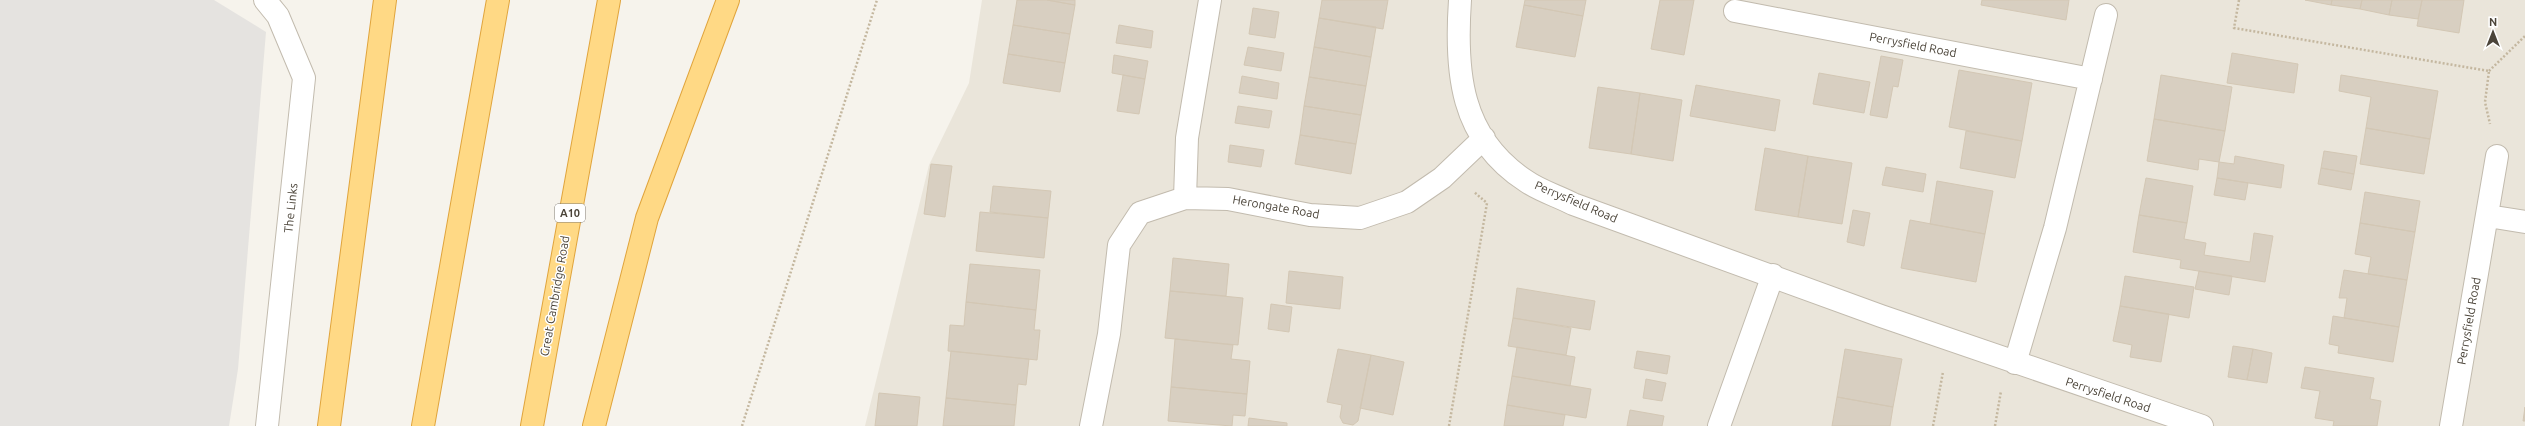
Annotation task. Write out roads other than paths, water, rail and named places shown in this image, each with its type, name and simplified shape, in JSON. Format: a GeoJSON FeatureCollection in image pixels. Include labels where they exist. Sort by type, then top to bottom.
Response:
{"type":"FeatureCollection","features":[{"type":"Feature","properties":{"kind":"highway"},"geometry":{"type":"LineString","coordinates":[[329,426],[385,0]]}},
{"type":"Feature","properties":{"kind":"highway"},"geometry":{"type":"LineString","coordinates":[[422,426],[498,0]]}},
{"type":"Feature","properties":{"kind":"highway","name":"Great Cambridge Road"},"geometry":{"type":"LineString","coordinates":[[532,426],[609,0]]}},
{"type":"Feature","properties":{"kind":"highway"},"geometry":{"type":"LineString","coordinates":[[594,426],[647,218],[728,0]]}},
{"type":"Feature","properties":{"kind":"street","name":"The Links"},"geometry":{"type":"LineString","coordinates":[[264,0],[278,16],[304,78],[267,426]]}},
{"type":"Feature","properties":{"kind":"street"},"geometry":{"type":"LineString","coordinates":[[1185,198],[1187,138],[1210,0]]}},
{"type":"Feature","properties":{"kind":"street","name":"Perrysfield Road"},"geometry":{"type":"LineString","coordinates":[[1460,0],[1458,36],[1460,83],[1467,108],[1484,138],[1500,159],[1526,182],[1573,204],[1773,275],[1949,340],[2202,426]]}},
{"type":"Feature","properties":{"kind":"street","name":"Perrysfield Road"},"geometry":{"type":"LineString","coordinates":[[1735,11],[2091,79]]}},
{"type":"Feature","properties":{"kind":"street"},"geometry":{"type":"LineString","coordinates":[[2015,363],[2055,228],[2106,15]]}},
{"type":"Feature","properties":{"kind":"street","name":"Herongate Road"},"geometry":{"type":"LineString","coordinates":[[1091,426],[1109,334],[1119,245],[1140,213],[1185,198],[1228,199],[1310,215],[1360,218],[1407,202],[1450,171],[1484,138]]}},
{"type":"Feature","properties":{"kind":"street","name":"Perrysfield Road"},"geometry":{"type":"LineString","coordinates":[[2451,426],[2488,216],[2497,156]]}},
{"type":"Feature","properties":{"kind":"street"},"geometry":{"type":"LineString","coordinates":[[2488,216],[2525,222]]}},
{"type":"Feature","properties":{"kind":"street"},"geometry":{"type":"LineString","coordinates":[[1719,426],[1773,275]]}}]}
